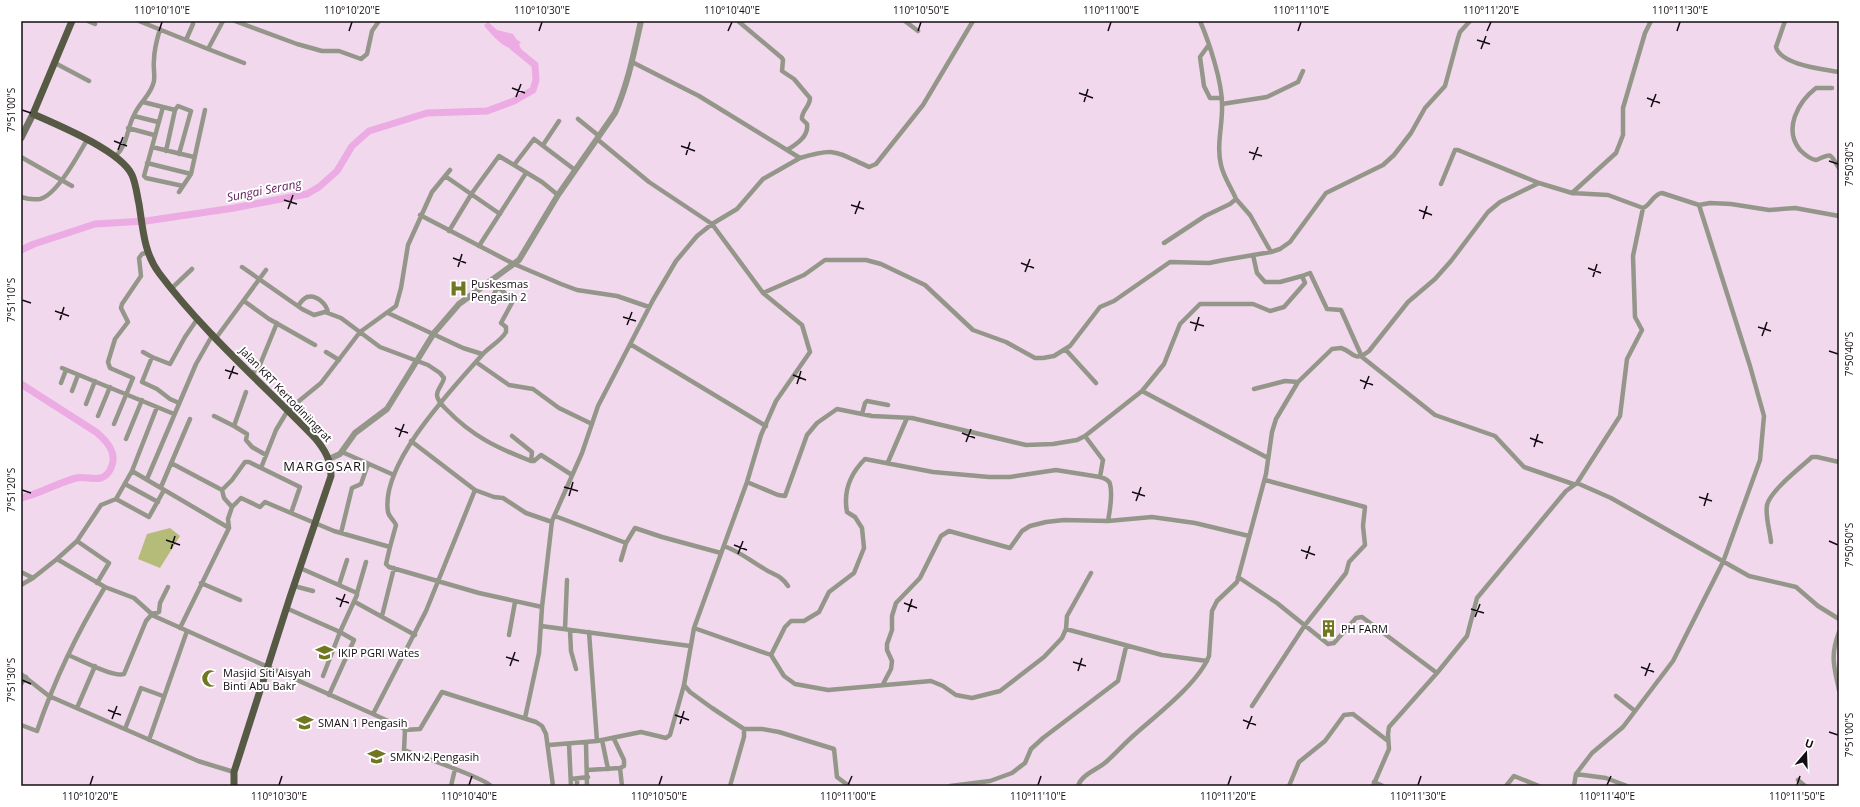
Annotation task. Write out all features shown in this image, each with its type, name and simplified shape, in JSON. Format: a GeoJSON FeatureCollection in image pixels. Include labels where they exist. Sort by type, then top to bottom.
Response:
{"type":"FeatureCollection","features":[{"type":"Feature","properties":{"kind":"main road"},"geometry":{"type":"LineString","coordinates":[[21,138],[33,114],[72,21]]}},
{"type":"Feature","properties":{"kind":"main road","name":"Jalan KRT Kertodiniingrat"},"geometry":{"type":"LineString","coordinates":[[33,114],[87,140],[115,157],[126,166],[132,174],[140,211],[141,229],[150,260],[159,273],[214,336],[323,447],[329,459],[331,476],[286,608],[234,772],[232,784]]}},
{"type":"Feature","properties":{"kind":"street"},"geometry":{"type":"LineString","coordinates":[[88,21],[94,24]]}},
{"type":"Feature","properties":{"kind":"street"},"geometry":{"type":"LineString","coordinates":[[139,21],[244,63]]}},
{"type":"Feature","properties":{"kind":"street"},"geometry":{"type":"LineString","coordinates":[[208,48],[223,21]]}},
{"type":"Feature","properties":{"kind":"street"},"geometry":{"type":"LineString","coordinates":[[235,21],[297,44],[322,51],[339,51],[361,59],[366,54],[372,31],[379,21]]}},
{"type":"Feature","properties":{"kind":"street"},"geometry":{"type":"LineString","coordinates":[[329,459],[342,452],[356,433],[386,409],[434,333],[458,304],[519,260],[558,195],[598,138],[618,106],[632,62],[641,21]]}},
{"type":"Feature","properties":{"kind":"street"},"geometry":{"type":"LineString","coordinates":[[738,21],[782,58],[782,71],[794,79],[810,98],[809,104],[801,116],[807,124],[806,134],[788,150]]}},
{"type":"Feature","properties":{"kind":"street"},"geometry":{"type":"LineString","coordinates":[[905,21],[918,30]]}},
{"type":"Feature","properties":{"kind":"street"},"geometry":{"type":"LineString","coordinates":[[525,718],[539,653],[542,607],[552,522],[572,475],[598,406],[649,307],[676,261],[697,236],[712,224],[737,209],[763,179],[800,158],[823,151],[841,153],[868,166],[876,164],[923,104],[973,21]]}},
{"type":"Feature","properties":{"kind":"street"},"geometry":{"type":"LineString","coordinates":[[1200,21],[1222,98],[1219,136],[1221,164],[1225,178],[1236,199],[1250,215],[1271,252]]}},
{"type":"Feature","properties":{"kind":"street"},"geometry":{"type":"LineString","coordinates":[[763,293],[804,275],[825,260],[866,260],[881,264],[925,285],[973,330],[1002,340],[1039,358],[1054,356],[1066,350],[1100,307],[1114,301],[1164,265],[1177,261],[1209,263],[1271,252],[1280,249],[1290,242],[1326,193],[1334,187],[1383,165],[1394,155],[1411,133],[1425,108],[1445,86],[1460,32],[1470,21]]}},
{"type":"Feature","properties":{"kind":"street"},"geometry":{"type":"LineString","coordinates":[[1572,193],[1616,153],[1623,135],[1623,108],[1645,33],[1651,21]]}},
{"type":"Feature","properties":{"kind":"street"},"geometry":{"type":"LineString","coordinates":[[1785,21],[1776,47],[1778,53],[1783,58],[1802,64],[1839,72]]}},
{"type":"Feature","properties":{"kind":"street"},"geometry":{"type":"LineString","coordinates":[[186,40],[193,24]]}},
{"type":"Feature","properties":{"kind":"street"},"geometry":{"type":"LineString","coordinates":[[115,157],[124,146],[128,128],[134,116],[151,91],[154,82],[154,57],[160,30]]}},
{"type":"Feature","properties":{"kind":"street"},"geometry":{"type":"LineString","coordinates":[[1208,46],[1200,57],[1204,86],[1210,98],[1222,98]]}},
{"type":"Feature","properties":{"kind":"street"},"geometry":{"type":"LineString","coordinates":[[632,62],[698,96],[800,158]]}},
{"type":"Feature","properties":{"kind":"street"},"geometry":{"type":"LineString","coordinates":[[55,63],[89,81]]}},
{"type":"Feature","properties":{"kind":"street"},"geometry":{"type":"LineString","coordinates":[[1222,104],[1267,97],[1298,82],[1303,71]]}},
{"type":"Feature","properties":{"kind":"street"},"geometry":{"type":"LineString","coordinates":[[1832,88],[1816,88],[1804,99],[1796,112],[1793,133],[1796,144],[1806,155],[1816,160],[1830,155],[1839,168]]}},
{"type":"Feature","properties":{"kind":"street"},"geometry":{"type":"LineString","coordinates":[[143,102],[175,110]]}},
{"type":"Feature","properties":{"kind":"street"},"geometry":{"type":"LineString","coordinates":[[166,151],[175,110],[178,106],[191,111],[179,154]]}},
{"type":"Feature","properties":{"kind":"street"},"geometry":{"type":"LineString","coordinates":[[163,107],[154,135],[144,176],[146,178],[183,186]]}},
{"type":"Feature","properties":{"kind":"street"},"geometry":{"type":"LineString","coordinates":[[179,192],[190,174],[205,110]]}},
{"type":"Feature","properties":{"kind":"street"},"geometry":{"type":"LineString","coordinates":[[134,116],[158,122]]}},
{"type":"Feature","properties":{"kind":"street"},"geometry":{"type":"LineString","coordinates":[[549,745],[586,743],[614,739],[641,732],[668,738],[670,735],[684,684],[694,628],[766,426],[776,401],[808,358],[810,350],[802,325],[763,293],[712,224],[649,182],[578,119]]}},
{"type":"Feature","properties":{"kind":"street"},"geometry":{"type":"LineString","coordinates":[[543,146],[559,121]]}},
{"type":"Feature","properties":{"kind":"street"},"geometry":{"type":"LineString","coordinates":[[128,128],[154,135]]}},
{"type":"Feature","properties":{"kind":"street"},"geometry":{"type":"LineString","coordinates":[[514,165],[534,138],[575,170]]}},
{"type":"Feature","properties":{"kind":"street"},"geometry":{"type":"LineString","coordinates":[[21,197],[28,199],[40,199],[49,194],[62,180],[87,140]]}},
{"type":"Feature","properties":{"kind":"street"},"geometry":{"type":"LineString","coordinates":[[152,147],[194,157]]}},
{"type":"Feature","properties":{"kind":"street"},"geometry":{"type":"LineString","coordinates":[[1441,184],[1452,155],[1455,150],[1458,150],[1539,183],[1572,193],[1608,195],[1643,208],[1648,207],[1657,194],[1662,193],[1699,205],[1710,203],[1731,204],[1769,210],[1795,208],[1839,216]]}},
{"type":"Feature","properties":{"kind":"street"},"geometry":{"type":"LineString","coordinates":[[449,231],[472,193],[499,156],[542,182],[558,195]]}},
{"type":"Feature","properties":{"kind":"street"},"geometry":{"type":"LineString","coordinates":[[21,157],[72,186]]}},
{"type":"Feature","properties":{"kind":"street"},"geometry":{"type":"LineString","coordinates":[[147,163],[190,174]]}},
{"type":"Feature","properties":{"kind":"street"},"geometry":{"type":"LineString","coordinates":[[260,468],[276,430],[288,410],[321,383],[360,332],[388,312],[397,303],[405,256],[420,215],[432,192],[450,170]]}},
{"type":"Feature","properties":{"kind":"street"},"geometry":{"type":"LineString","coordinates":[[479,246],[526,173]]}},
{"type":"Feature","properties":{"kind":"street"},"geometry":{"type":"LineString","coordinates":[[445,176],[472,193],[500,214]]}},
{"type":"Feature","properties":{"kind":"street"},"geometry":{"type":"LineString","coordinates":[[1078,786],[1089,773],[1109,759],[1190,684],[1207,661],[1209,656],[1212,611],[1217,601],[1236,584],[1265,480],[1272,428],[1280,411],[1298,382],[1332,349],[1341,348],[1356,357],[1362,357],[1375,345],[1408,302],[1434,279],[1451,261],[1488,212],[1500,202],[1539,183]]}},
{"type":"Feature","properties":{"kind":"street"},"geometry":{"type":"LineString","coordinates":[[1164,244],[1204,216],[1230,204],[1236,199]]}},
{"type":"Feature","properties":{"kind":"street"},"geometry":{"type":"LineString","coordinates":[[1574,786],[1576,774],[1592,753],[1618,731],[1673,661],[1723,562],[1760,460],[1764,416],[1750,366],[1699,205]]}},
{"type":"Feature","properties":{"kind":"street"},"geometry":{"type":"LineString","coordinates":[[1383,786],[1374,784],[1389,749],[1389,727],[1437,673],[1467,636],[1477,598],[1566,491],[1575,484],[1620,416],[1628,359],[1642,330],[1636,317],[1633,256],[1643,208]]}},
{"type":"Feature","properties":{"kind":"street"},"geometry":{"type":"LineString","coordinates":[[420,215],[514,264],[577,290],[617,296],[649,307]]}},
{"type":"Feature","properties":{"kind":"street"},"geometry":{"type":"LineString","coordinates":[[148,252],[142,254],[139,258],[141,276],[122,304],[121,308],[128,322],[115,339],[107,364],[110,368],[157,389],[170,399],[179,403]]}},
{"type":"Feature","properties":{"kind":"street"},"geometry":{"type":"LineString","coordinates":[[1253,255],[1257,274],[1265,282],[1280,282],[1310,273],[1327,309],[1342,310],[1362,357],[1435,414],[1495,436],[1524,467],[1611,498],[1754,578],[1796,587],[1818,606],[1839,619]]}},
{"type":"Feature","properties":{"kind":"street"},"geometry":{"type":"LineString","coordinates":[[242,267],[298,306],[314,315],[328,313],[341,318],[380,347],[417,360],[442,375],[443,381],[437,392],[440,403],[476,436],[495,446],[531,461],[534,461],[541,455],[572,475]]}},
{"type":"Feature","properties":{"kind":"street"},"geometry":{"type":"LineString","coordinates":[[172,288],[192,269]]}},
{"type":"Feature","properties":{"kind":"street"},"geometry":{"type":"LineString","coordinates":[[147,479],[199,358],[214,336],[244,301],[266,270]]}},
{"type":"Feature","properties":{"kind":"street"},"geometry":{"type":"LineString","coordinates":[[747,482],[779,496],[785,496],[805,439],[813,426],[837,409],[862,414],[907,418],[1030,445],[1065,443],[1085,436],[1142,391],[1164,364],[1180,324],[1200,304],[1253,304],[1270,311],[1284,307],[1305,283],[1302,276]]}},
{"type":"Feature","properties":{"kind":"street"},"geometry":{"type":"LineString","coordinates":[[491,280],[513,302],[501,323],[506,328],[504,334],[482,354],[440,403],[411,441],[394,475],[389,492],[388,510],[390,517],[395,522],[396,528],[386,564],[394,568],[438,581],[515,602],[542,607]]}},
{"type":"Feature","properties":{"kind":"street"},"geometry":{"type":"LineString","coordinates":[[490,302],[498,286]]}},
{"type":"Feature","properties":{"kind":"street"},"geometry":{"type":"LineString","coordinates":[[298,306],[307,297],[313,297],[323,303],[328,313]]}},
{"type":"Feature","properties":{"kind":"street"},"geometry":{"type":"LineString","coordinates":[[244,301],[277,323],[315,345]]}},
{"type":"Feature","properties":{"kind":"street"},"geometry":{"type":"LineString","coordinates":[[388,312],[463,348],[482,354]]}},
{"type":"Feature","properties":{"kind":"street"},"geometry":{"type":"LineString","coordinates":[[143,352],[170,364],[198,318]]}},
{"type":"Feature","properties":{"kind":"street"},"geometry":{"type":"LineString","coordinates":[[251,373],[256,371],[259,367],[277,323]]}},
{"type":"Feature","properties":{"kind":"street"},"geometry":{"type":"LineString","coordinates":[[630,344],[766,426]]}},
{"type":"Feature","properties":{"kind":"street"},"geometry":{"type":"LineString","coordinates":[[1066,350],[1096,383]]}},
{"type":"Feature","properties":{"kind":"street"},"geometry":{"type":"LineString","coordinates":[[326,352],[339,360]]}},
{"type":"Feature","properties":{"kind":"street"},"geometry":{"type":"LineString","coordinates":[[142,382],[152,357]]}},
{"type":"Feature","properties":{"kind":"street"},"geometry":{"type":"LineString","coordinates":[[476,362],[510,386],[533,389],[556,407],[592,424]]}},
{"type":"Feature","properties":{"kind":"street"},"geometry":{"type":"LineString","coordinates":[[61,383],[64,369],[174,414]]}},
{"type":"Feature","properties":{"kind":"street"},"geometry":{"type":"LineString","coordinates":[[72,391],[78,374]]}},
{"type":"Feature","properties":{"kind":"street"},"geometry":{"type":"LineString","coordinates":[[114,424],[133,378]]}},
{"type":"Feature","properties":{"kind":"street"},"geometry":{"type":"LineString","coordinates":[[86,404],[95,381]]}},
{"type":"Feature","properties":{"kind":"street"},"geometry":{"type":"LineString","coordinates":[[1254,389],[1285,381],[1298,382]]}},
{"type":"Feature","properties":{"kind":"street"},"geometry":{"type":"LineString","coordinates":[[98,416],[110,387]]}},
{"type":"Feature","properties":{"kind":"street"},"geometry":{"type":"LineString","coordinates":[[1142,391],[1268,458]]}},
{"type":"Feature","properties":{"kind":"street"},"geometry":{"type":"LineString","coordinates":[[234,426],[246,392]]}},
{"type":"Feature","properties":{"kind":"street"},"geometry":{"type":"LineString","coordinates":[[126,438],[142,400]]}},
{"type":"Feature","properties":{"kind":"street"},"geometry":{"type":"LineString","coordinates":[[862,414],[867,401],[888,405]]}},
{"type":"Feature","properties":{"kind":"street"},"geometry":{"type":"LineString","coordinates":[[21,585],[33,578],[77,541],[99,508],[105,503],[116,499],[132,470],[157,407]]}},
{"type":"Feature","properties":{"kind":"street"},"geometry":{"type":"LineString","coordinates":[[214,416],[247,434],[246,440],[252,447],[266,455]]}},
{"type":"Feature","properties":{"kind":"street"},"geometry":{"type":"LineString","coordinates":[[888,462],[907,418]]}},
{"type":"Feature","properties":{"kind":"street"},"geometry":{"type":"LineString","coordinates":[[116,499],[149,517],[158,502],[171,463],[190,419]]}},
{"type":"Feature","properties":{"kind":"street"},"geometry":{"type":"LineString","coordinates":[[512,436],[532,452],[531,461]]}},
{"type":"Feature","properties":{"kind":"street"},"geometry":{"type":"LineString","coordinates":[[1085,436],[1103,460],[1100,477]]}},
{"type":"Feature","properties":{"kind":"street"},"geometry":{"type":"LineString","coordinates":[[411,441],[474,490],[494,497],[503,498],[526,513],[552,522]]}},
{"type":"Feature","properties":{"kind":"street"},"geometry":{"type":"LineString","coordinates":[[342,452],[394,475]]}},
{"type":"Feature","properties":{"kind":"street"},"geometry":{"type":"LineString","coordinates":[[1771,542],[1767,507],[1770,498],[1795,471],[1807,463],[1812,457],[1839,462]]}},
{"type":"Feature","properties":{"kind":"street"},"geometry":{"type":"LineString","coordinates":[[771,655],[785,627],[791,620],[804,621],[819,612],[829,592],[854,573],[864,548],[862,528],[855,517],[847,512],[844,499],[847,488],[859,465],[865,459],[888,462],[933,472],[989,477],[1010,477],[1056,470],[1100,477],[1107,479],[1110,484],[1111,504],[1108,521]]}},
{"type":"Feature","properties":{"kind":"street"},"geometry":{"type":"LineString","coordinates":[[222,490],[232,480],[244,462],[249,462],[300,487],[291,513]]}},
{"type":"Feature","properties":{"kind":"street"},"geometry":{"type":"LineString","coordinates":[[171,463],[222,490],[227,504],[232,507]]}},
{"type":"Feature","properties":{"kind":"street"},"geometry":{"type":"LineString","coordinates":[[341,533],[352,490],[361,484],[368,464]]}},
{"type":"Feature","properties":{"kind":"street"},"geometry":{"type":"LineString","coordinates":[[132,470],[228,528]]}},
{"type":"Feature","properties":{"kind":"street"},"geometry":{"type":"LineString","coordinates":[[1252,706],[1305,625],[1346,573],[1349,562],[1365,545],[1363,526],[1365,508],[1265,480]]}},
{"type":"Feature","properties":{"kind":"street"},"geometry":{"type":"LineString","coordinates":[[125,484],[158,502]]}},
{"type":"Feature","properties":{"kind":"street"},"geometry":{"type":"LineString","coordinates":[[374,714],[426,612],[474,490]]}},
{"type":"Feature","properties":{"kind":"street"},"geometry":{"type":"LineString","coordinates":[[180,628],[228,528],[228,520],[232,507],[241,498],[260,507],[264,502],[341,533],[390,547]]}},
{"type":"Feature","properties":{"kind":"street"},"geometry":{"type":"LineString","coordinates":[[554,516],[626,543]]}},
{"type":"Feature","properties":{"kind":"street"},"geometry":{"type":"LineString","coordinates":[[883,684],[892,661],[887,650],[887,644],[892,630],[892,616],[896,603],[920,578],[941,536],[949,531],[1010,548],[1022,531],[1030,526],[1046,522],[1108,521],[1152,517],[1249,536]]}},
{"type":"Feature","properties":{"kind":"street"},"geometry":{"type":"LineString","coordinates":[[621,560],[626,543],[634,529],[639,528],[662,537],[721,553]]}},
{"type":"Feature","properties":{"kind":"street"},"geometry":{"type":"LineString","coordinates":[[77,541],[109,564],[97,583]]}},
{"type":"Feature","properties":{"kind":"street"},"geometry":{"type":"LineString","coordinates":[[724,546],[737,551],[763,568],[780,576],[788,586]]}},
{"type":"Feature","properties":{"kind":"street"},"geometry":{"type":"LineString","coordinates":[[57,559],[97,583],[134,598],[152,614],[180,628],[374,714],[404,728],[405,730],[420,729],[442,692],[525,718],[542,726],[546,734],[549,745],[554,786]]}},
{"type":"Feature","properties":{"kind":"street"},"geometry":{"type":"LineString","coordinates":[[339,585],[347,560]]}},
{"type":"Feature","properties":{"kind":"street"},"geometry":{"type":"LineString","coordinates":[[323,676],[340,632],[355,602],[366,562]]}},
{"type":"Feature","properties":{"kind":"street"},"geometry":{"type":"LineString","coordinates":[[300,568],[357,593]]}},
{"type":"Feature","properties":{"kind":"street"},"geometry":{"type":"LineString","coordinates":[[382,616],[394,568]]}},
{"type":"Feature","properties":{"kind":"street"},"geometry":{"type":"LineString","coordinates":[[21,572],[33,578]]}},
{"type":"Feature","properties":{"kind":"street"},"geometry":{"type":"LineString","coordinates":[[694,628],[771,655],[784,676],[795,684],[828,690],[931,681],[943,686],[956,695],[972,698],[1000,691],[1044,657],[1062,638],[1066,629],[1067,616],[1091,573]]}},
{"type":"Feature","properties":{"kind":"street"},"geometry":{"type":"LineString","coordinates":[[1238,577],[1265,594],[1331,644],[1356,618],[1362,617],[1437,673]]}},
{"type":"Feature","properties":{"kind":"street"},"geometry":{"type":"LineString","coordinates":[[567,580],[567,630],[576,669]]}},
{"type":"Feature","properties":{"kind":"street"},"geometry":{"type":"LineString","coordinates":[[201,583],[240,600]]}},
{"type":"Feature","properties":{"kind":"street"},"geometry":{"type":"LineString","coordinates":[[294,586],[313,591]]}},
{"type":"Feature","properties":{"kind":"street"},"geometry":{"type":"LineString","coordinates":[[21,725],[37,731],[48,696],[68,655],[105,587]]}},
{"type":"Feature","properties":{"kind":"street"},"geometry":{"type":"LineString","coordinates":[[68,655],[118,675],[124,674],[146,621],[152,614],[160,610],[160,603],[168,587]]}},
{"type":"Feature","properties":{"kind":"street"},"geometry":{"type":"LineString","coordinates":[[355,602],[369,608],[414,635]]}},
{"type":"Feature","properties":{"kind":"street"},"geometry":{"type":"LineString","coordinates":[[509,635],[515,602]]}},
{"type":"Feature","properties":{"kind":"street"},"geometry":{"type":"LineString","coordinates":[[286,608],[340,632],[354,641],[329,695]]}},
{"type":"Feature","properties":{"kind":"street"},"geometry":{"type":"LineString","coordinates":[[541,626],[690,646]]}},
{"type":"Feature","properties":{"kind":"street"},"geometry":{"type":"LineString","coordinates":[[1066,629],[1162,655],[1207,661]]}},
{"type":"Feature","properties":{"kind":"street"},"geometry":{"type":"LineString","coordinates":[[149,740],[163,696],[187,631]]}},
{"type":"Feature","properties":{"kind":"street"},"geometry":{"type":"LineString","coordinates":[[589,632],[600,741],[608,768]]}},
{"type":"Feature","properties":{"kind":"street"},"geometry":{"type":"LineString","coordinates":[[1839,632],[1834,646],[1833,655],[1839,690]]}},
{"type":"Feature","properties":{"kind":"street"},"geometry":{"type":"LineString","coordinates":[[950,786],[990,781],[1012,773],[1025,763],[1031,749],[1043,738],[1118,681],[1126,646]]}},
{"type":"Feature","properties":{"kind":"street"},"geometry":{"type":"LineString","coordinates":[[77,708],[95,666]]}},
{"type":"Feature","properties":{"kind":"street"},"geometry":{"type":"LineString","coordinates":[[21,684],[23,676],[48,696],[198,761],[234,772]]}},
{"type":"Feature","properties":{"kind":"street"},"geometry":{"type":"LineString","coordinates":[[684,684],[690,692],[744,729],[762,729],[779,732],[834,749],[837,777],[849,786]]}},
{"type":"Feature","properties":{"kind":"street"},"geometry":{"type":"LineString","coordinates":[[125,729],[141,688],[163,696]]}},
{"type":"Feature","properties":{"kind":"street"},"geometry":{"type":"LineString","coordinates":[[1616,696],[1635,710]]}},
{"type":"Feature","properties":{"kind":"street"},"geometry":{"type":"LineString","coordinates":[[1289,786],[1299,762],[1325,741],[1344,715],[1353,714],[1388,741]]}},
{"type":"Feature","properties":{"kind":"street"},"geometry":{"type":"LineString","coordinates":[[730,786],[744,736],[744,729]]}},
{"type":"Feature","properties":{"kind":"street"},"geometry":{"type":"LineString","coordinates":[[405,730],[404,750],[488,783],[491,786]]}},
{"type":"Feature","properties":{"kind":"street"},"geometry":{"type":"LineString","coordinates":[[588,770],[620,768],[624,766],[625,762],[614,739]]}},
{"type":"Feature","properties":{"kind":"street"},"geometry":{"type":"LineString","coordinates":[[586,743],[588,770],[587,786]]}},
{"type":"Feature","properties":{"kind":"street"},"geometry":{"type":"LineString","coordinates":[[569,744],[571,786]]}},
{"type":"Feature","properties":{"kind":"street"},"geometry":{"type":"LineString","coordinates":[[620,768],[622,786]]}},
{"type":"Feature","properties":{"kind":"street"},"geometry":{"type":"LineString","coordinates":[[450,786],[455,770]]}},
{"type":"Feature","properties":{"kind":"street"},"geometry":{"type":"LineString","coordinates":[[1576,774],[1606,778],[1627,786]]}},
{"type":"Feature","properties":{"kind":"street"},"geometry":{"type":"LineString","coordinates":[[1506,786],[1514,776],[1539,786]]}},
{"type":"Feature","properties":{"kind":"street"},"geometry":{"type":"LineString","coordinates":[[571,780],[588,778]]}},
{"type":"Feature","properties":{"kind":"street"},"geometry":{"type":"LineString","coordinates":[[577,779],[577,786]]}},
{"type":"Feature","properties":{"kind":"street"},"geometry":{"type":"LineString","coordinates":[[1798,780],[1805,786]]}},
{"type":"Feature","properties":{"kind":"green space"},"geometry":{"type":"Polygon","coordinates":[[[170,528],[180,536],[160,568],[138,559],[147,534],[170,528]]]}},
{"type":"Feature","properties":{"kind":"shaded area"},"geometry":{"type":"Polygon","coordinates":[[[487,21],[497,30],[513,34],[517,40],[521,42],[519,44],[521,49],[520,55],[518,52],[518,55],[502,44],[487,29],[484,25],[487,21]]]}},
{"type":"Feature","properties":{"kind":"waterway","name":"Sungai Serang"},"geometry":{"type":"LineString","coordinates":[[21,250],[34,244],[95,224],[146,221],[234,208],[307,194],[319,187],[337,171],[352,146],[369,131],[427,113],[487,111],[514,101],[533,90],[536,80],[535,65],[513,47]]}},
{"type":"Feature","properties":{"kind":"waterway","name":"Sungai Serang"},"geometry":{"type":"LineString","coordinates":[[21,384],[96,432],[107,443],[113,457],[111,468],[106,475],[101,478],[76,478],[21,498]]}},
{"type":"Feature","properties":{"kind":"place","name":"Puskesmas Pengasih 2"},"geometry":{"type":"Point","coordinates":[458,289]}},
{"type":"Feature","properties":{"kind":"place","name":"PH FARM"},"geometry":{"type":"Point","coordinates":[1328,628]}},
{"type":"Feature","properties":{"kind":"place","name":"IKIP PGRI Wates"},"geometry":{"type":"Point","coordinates":[325,652]}},
{"type":"Feature","properties":{"kind":"place","name":"Masjid Siti Aisyah Binti Abu Bakr"},"geometry":{"type":"Point","coordinates":[210,678]}},
{"type":"Feature","properties":{"kind":"place","name":"SMAN 1 Pengasih"},"geometry":{"type":"Point","coordinates":[305,722]}},
{"type":"Feature","properties":{"kind":"place","name":"SMKN 2 Pengasih"},"geometry":{"type":"Point","coordinates":[377,756]}},
{"type":"Feature","properties":{"kind":"district","name":"MARGOSARI"},"geometry":{"type":"Point","coordinates":[325,466]}}]}
